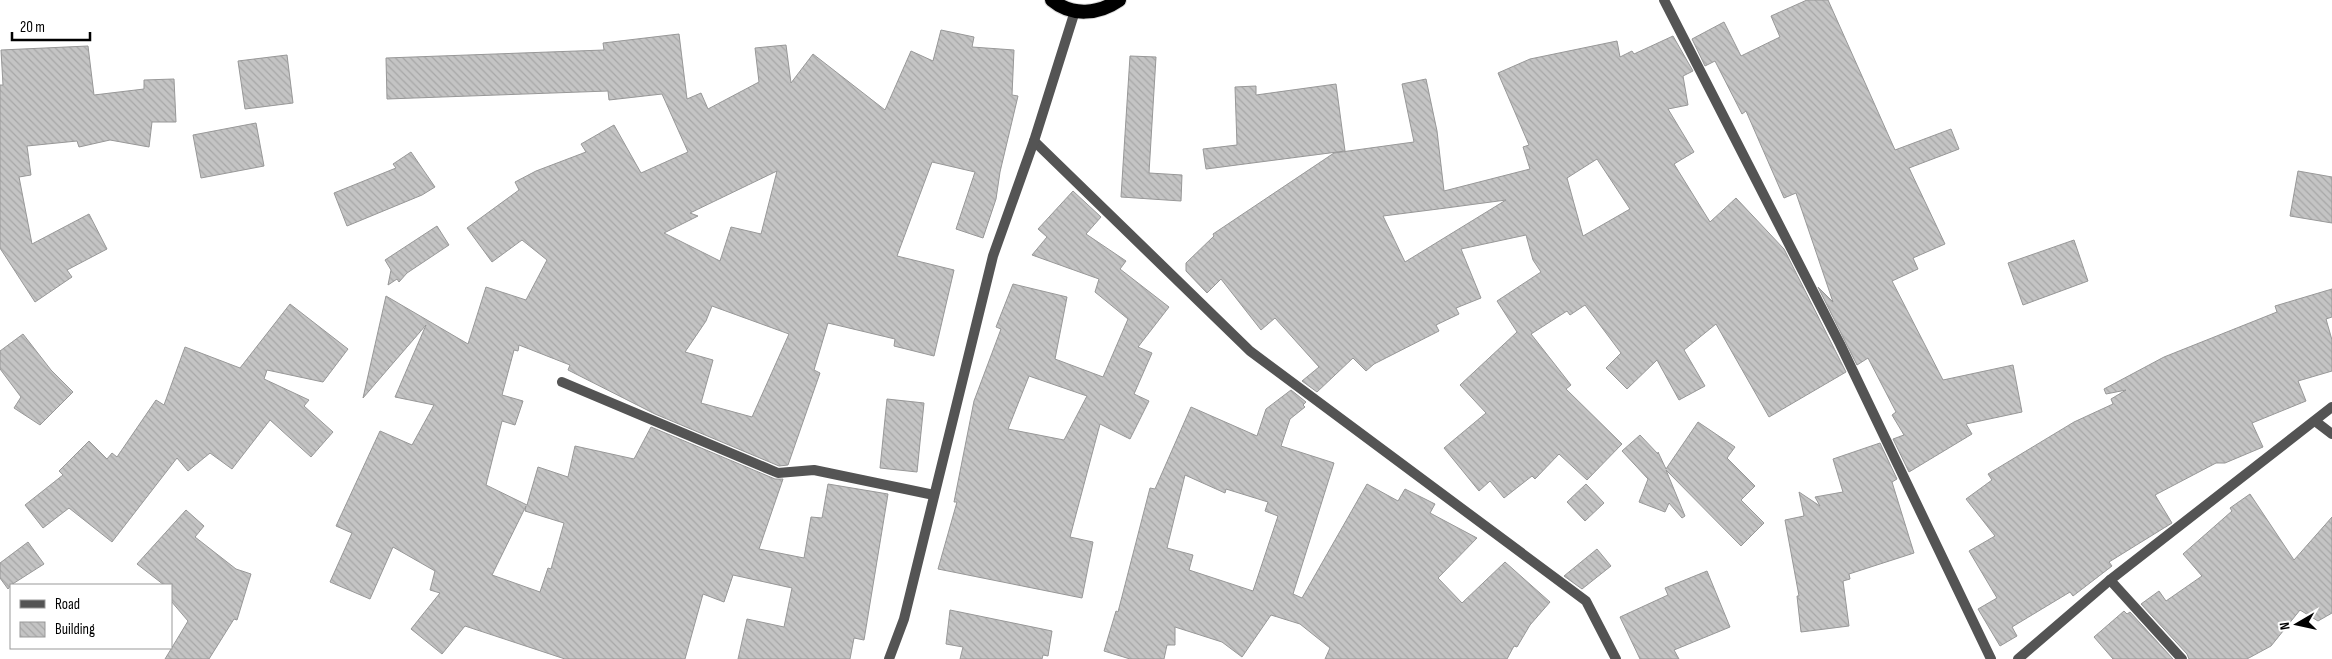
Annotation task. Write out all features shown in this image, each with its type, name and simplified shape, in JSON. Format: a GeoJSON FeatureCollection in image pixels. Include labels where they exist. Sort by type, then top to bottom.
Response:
{"type":"FeatureCollection","features":[{"type":"Feature","properties":{"kind":"highway"},"geometry":{"type":"LineString","coordinates":[[1052,0],[1064,8],[1076,11],[1098,11],[1119,0]]}},
{"type":"Feature","properties":{"kind":"street"},"geometry":{"type":"LineString","coordinates":[[1664,0],[1840,344],[1991,659]]}},
{"type":"Feature","properties":{"kind":"street"},"geometry":{"type":"LineString","coordinates":[[889,659],[904,619],[992,256],[1034,141],[1076,11]]}},
{"type":"Feature","properties":{"kind":"street"},"geometry":{"type":"LineString","coordinates":[[1034,141],[1250,351],[1586,601],[1616,659]]}},
{"type":"Feature","properties":{"kind":"street"},"geometry":{"type":"LineString","coordinates":[[562,382],[778,473],[814,470],[934,495]]}},
{"type":"Feature","properties":{"kind":"street"},"geometry":{"type":"LineString","coordinates":[[2018,659],[2110,580],[2332,407]]}},
{"type":"Feature","properties":{"kind":"street"},"geometry":{"type":"LineString","coordinates":[[2315,421],[2332,434]]}},
{"type":"Feature","properties":{"kind":"street"},"geometry":{"type":"LineString","coordinates":[[2110,580],[2182,659]]}},
{"type":"Feature","properties":{"kind":"street"},"geometry":{"type":"LineString","coordinates":[[1604,659],[1609,648]]}},
{"type":"Feature","properties":{"kind":"building"},"geometry":{"type":"Polygon","coordinates":[[[1807,0],[1828,0],[1895,150],[1951,129],[1959,149],[1909,168],[1945,244],[1913,258],[1918,269],[1892,281],[1943,380],[2013,365],[2022,412],[1966,424],[1972,434],[1909,472],[1893,439],[1904,435],[1892,415],[1896,412],[1868,358],[1857,365],[1818,287],[1833,302],[1796,193],[1784,198],[1746,111],[1742,114],[1715,61],[1705,66],[1692,39],[1724,22],[1741,56],[1780,37],[1771,16],[1807,0]]]}},
{"type":"Feature","properties":{"kind":"building"},"geometry":{"type":"Polygon","coordinates":[[[941,30],[974,37],[972,47],[1014,50],[1012,95],[1018,96],[1000,172],[996,199],[983,238],[956,229],[975,172],[932,162],[897,256],[954,270],[934,356],[894,346],[895,339],[828,323],[814,370],[820,373],[788,465],[779,466],[655,414],[568,370],[570,365],[519,345],[518,351],[514,350],[502,395],[523,401],[515,425],[502,421],[486,485],[527,505],[538,467],[568,477],[575,446],[634,459],[651,427],[775,479],[783,479],[759,549],[804,558],[811,517],[822,518],[828,484],[888,494],[864,640],[854,638],[850,659],[738,659],[747,619],[784,627],[792,588],[733,575],[724,602],[703,594],[685,659],[565,659],[465,626],[442,654],[411,629],[440,593],[430,590],[435,571],[393,547],[370,599],[330,582],[352,533],[336,526],[380,431],[412,445],[434,405],[395,397],[426,325],[363,398],[386,296],[468,344],[486,287],[526,300],[547,260],[522,240],[492,262],[467,228],[519,190],[515,182],[536,171],[586,152],[581,144],[614,125],[641,173],[688,152],[662,94],[609,100],[608,91],[387,99],[386,58],[604,50],[603,43],[679,34],[687,99],[701,93],[708,109],[759,82],[755,48],[786,45],[791,83],[813,54],[885,110],[911,51],[933,61],[941,30]],[[777,171],[690,213],[698,216],[664,233],[720,261],[731,227],[761,234],[777,171]],[[712,306],[706,321],[685,352],[713,360],[701,403],[752,417],[789,334],[712,306]],[[526,506],[492,575],[540,592],[548,568],[551,569],[564,523],[525,511],[526,506]]]}},
{"type":"Feature","properties":{"kind":"building"},"geometry":{"type":"Polygon","coordinates":[[[1673,36],[1693,71],[1683,76],[1688,105],[1668,109],[1694,152],[1674,164],[1710,222],[1736,198],[1784,249],[1846,372],[1769,417],[1716,324],[1684,350],[1705,386],[1679,400],[1657,360],[1627,389],[1606,368],[1621,353],[1585,305],[1570,315],[1567,311],[1531,334],[1571,385],[1566,389],[1622,444],[1587,480],[1559,454],[1535,479],[1532,476],[1504,498],[1490,481],[1479,491],[1444,448],[1486,413],[1460,385],[1517,332],[1497,301],[1541,272],[1533,260],[1526,235],[1461,249],[1481,298],[1456,308],[1459,314],[1436,325],[1439,331],[1374,364],[1366,371],[1353,358],[1317,392],[1302,381],[1319,367],[1275,318],[1261,330],[1221,279],[1207,293],[1186,271],[1186,263],[1214,236],[1213,234],[1334,153],[1414,142],[1402,84],[1426,79],[1437,131],[1444,191],[1530,169],[1523,147],[1529,145],[1498,73],[1530,59],[1617,41],[1620,57],[1632,51],[1634,54],[1673,36]],[[1597,159],[1567,178],[1583,236],[1630,209],[1597,159]],[[1506,200],[1446,208],[1383,216],[1405,262],[1506,200]]]}},
{"type":"Feature","properties":{"kind":"building"},"geometry":{"type":"Polygon","coordinates":[[[88,46],[94,95],[144,89],[144,80],[174,79],[176,122],[152,122],[149,147],[110,140],[79,147],[77,141],[27,146],[31,175],[19,177],[32,244],[89,214],[107,249],[67,270],[72,277],[35,302],[0,248],[0,85],[3,85],[1,50],[88,46]]]}},
{"type":"Feature","properties":{"kind":"building"},"geometry":{"type":"Polygon","coordinates":[[[287,55],[293,103],[245,109],[238,61],[287,55]]]}},
{"type":"Feature","properties":{"kind":"building"},"geometry":{"type":"Polygon","coordinates":[[[1130,56],[1156,57],[1149,173],[1182,175],[1181,201],[1121,197],[1130,56]]]}},
{"type":"Feature","properties":{"kind":"building"},"geometry":{"type":"Polygon","coordinates":[[[1336,84],[1345,151],[1206,169],[1203,149],[1237,145],[1235,87],[1256,86],[1256,95],[1336,84]]]}},
{"type":"Feature","properties":{"kind":"building"},"geometry":{"type":"Polygon","coordinates":[[[256,123],[264,166],[201,178],[193,135],[256,123]]]}},
{"type":"Feature","properties":{"kind":"building"},"geometry":{"type":"Polygon","coordinates":[[[411,152],[435,187],[422,195],[347,226],[334,193],[396,168],[393,164],[411,152]]]}},
{"type":"Feature","properties":{"kind":"building"},"geometry":{"type":"Polygon","coordinates":[[[2298,171],[2332,177],[2332,223],[2290,216],[2298,171]]]}},
{"type":"Feature","properties":{"kind":"building"},"geometry":{"type":"Polygon","coordinates":[[[1073,191],[1101,217],[1086,234],[1126,261],[1120,269],[1169,307],[1138,347],[1152,353],[1134,394],[1149,401],[1130,439],[1100,424],[1070,537],[1093,542],[1082,598],[938,569],[957,502],[954,502],[974,401],[1001,329],[996,327],[1013,284],[1067,297],[1055,359],[1103,377],[1128,319],[1095,292],[1099,279],[1032,255],[1047,237],[1038,229],[1073,191]],[[1029,376],[1008,429],[1064,440],[1087,396],[1029,376]]]}},
{"type":"Feature","properties":{"kind":"building"},"geometry":{"type":"Polygon","coordinates":[[[437,226],[449,245],[407,273],[399,282],[397,279],[388,285],[391,270],[385,260],[437,226]]]}},
{"type":"Feature","properties":{"kind":"building"},"geometry":{"type":"Polygon","coordinates":[[[2074,240],[2088,281],[2023,305],[2008,263],[2074,240]]]}},
{"type":"Feature","properties":{"kind":"building"},"geometry":{"type":"Polygon","coordinates":[[[2332,289],[2332,317],[2326,319],[2332,340],[2332,371],[2298,381],[2306,401],[2252,423],[2263,447],[2225,463],[2216,463],[2155,495],[2172,523],[2109,562],[2112,566],[2073,596],[2070,592],[2012,627],[2017,636],[2000,646],[1978,609],[1997,598],[1969,551],[1995,536],[1966,499],[1992,480],[1988,474],[2074,422],[2113,404],[2111,399],[2126,390],[2106,394],[2104,389],[2164,357],[2277,312],[2275,306],[2332,289]]]}},
{"type":"Feature","properties":{"kind":"building"},"geometry":{"type":"Polygon","coordinates":[[[290,304],[348,349],[323,382],[267,370],[264,379],[309,400],[304,406],[333,432],[311,457],[270,420],[232,469],[210,453],[188,471],[177,458],[112,542],[69,508],[43,528],[25,505],[63,475],[59,471],[89,441],[107,459],[112,453],[117,457],[156,400],[164,405],[185,347],[240,368],[290,304]]]}},
{"type":"Feature","properties":{"kind":"building"},"geometry":{"type":"Polygon","coordinates":[[[23,334],[51,370],[73,392],[40,425],[14,408],[21,397],[0,369],[0,351],[23,334]]]}},
{"type":"Feature","properties":{"kind":"building"},"geometry":{"type":"Polygon","coordinates":[[[1291,390],[1306,402],[1303,405],[1305,407],[1290,419],[1281,446],[1334,463],[1293,594],[1302,598],[1367,484],[1398,501],[1405,489],[1435,504],[1430,513],[1477,538],[1438,578],[1462,603],[1505,562],[1550,602],[1530,625],[1517,647],[1514,646],[1507,659],[1325,659],[1330,648],[1300,624],[1271,615],[1242,657],[1222,642],[1175,627],[1175,645],[1167,645],[1164,659],[1130,659],[1104,651],[1116,611],[1118,612],[1150,488],[1155,489],[1191,407],[1257,436],[1266,409],[1291,390]],[[1185,475],[1167,548],[1193,555],[1189,570],[1253,591],[1278,516],[1265,511],[1268,502],[1226,489],[1225,493],[1185,475]]]}},
{"type":"Feature","properties":{"kind":"building"},"geometry":{"type":"Polygon","coordinates":[[[887,399],[924,403],[917,472],[880,468],[887,399]]]}},
{"type":"Feature","properties":{"kind":"building"},"geometry":{"type":"Polygon","coordinates":[[[1698,422],[1735,447],[1727,458],[1755,486],[1741,500],[1764,523],[1741,546],[1666,470],[1685,516],[1682,518],[1669,503],[1665,512],[1639,502],[1648,479],[1622,451],[1640,435],[1658,454],[1658,452],[1666,469],[1698,422]]]}},
{"type":"Feature","properties":{"kind":"building"},"geometry":{"type":"Polygon","coordinates":[[[1880,443],[1897,479],[1892,482],[1914,553],[1849,574],[1850,579],[1843,581],[1849,626],[1801,632],[1797,596],[1799,596],[1785,520],[1804,516],[1799,492],[1820,506],[1815,497],[1843,492],[1833,459],[1880,443]]]}},
{"type":"Feature","properties":{"kind":"building"},"geometry":{"type":"Polygon","coordinates":[[[1586,484],[1604,503],[1585,521],[1567,502],[1586,484]]]}},
{"type":"Feature","properties":{"kind":"building"},"geometry":{"type":"Polygon","coordinates":[[[2250,494],[2294,560],[2332,517],[2332,613],[2318,621],[2300,610],[2271,646],[2247,659],[2189,659],[2187,654],[2141,604],[2159,591],[2166,601],[2202,576],[2183,554],[2232,511],[2230,508],[2250,494]]]}},
{"type":"Feature","properties":{"kind":"building"},"geometry":{"type":"Polygon","coordinates":[[[186,510],[204,526],[195,537],[236,569],[251,574],[237,620],[234,619],[209,659],[165,659],[188,621],[172,602],[172,584],[163,584],[137,564],[186,510]]]}},
{"type":"Feature","properties":{"kind":"building"},"geometry":{"type":"Polygon","coordinates":[[[28,542],[44,564],[10,584],[8,589],[0,578],[0,563],[28,542]]]}},
{"type":"Feature","properties":{"kind":"building"},"geometry":{"type":"Polygon","coordinates":[[[1597,549],[1611,566],[1582,589],[1564,576],[1597,549]]]}},
{"type":"Feature","properties":{"kind":"building"},"geometry":{"type":"Polygon","coordinates":[[[1707,571],[1730,627],[1674,650],[1679,659],[1640,659],[1620,617],[1668,595],[1665,588],[1707,571]]]}},
{"type":"Feature","properties":{"kind":"building"},"geometry":{"type":"Polygon","coordinates":[[[950,610],[1052,631],[1048,656],[1043,655],[1042,659],[960,659],[963,647],[946,644],[950,610]]]}},
{"type":"Feature","properties":{"kind":"building"},"geometry":{"type":"Polygon","coordinates":[[[2124,611],[2127,614],[2130,612],[2173,659],[2113,659],[2094,637],[2124,611]]]}}]}
